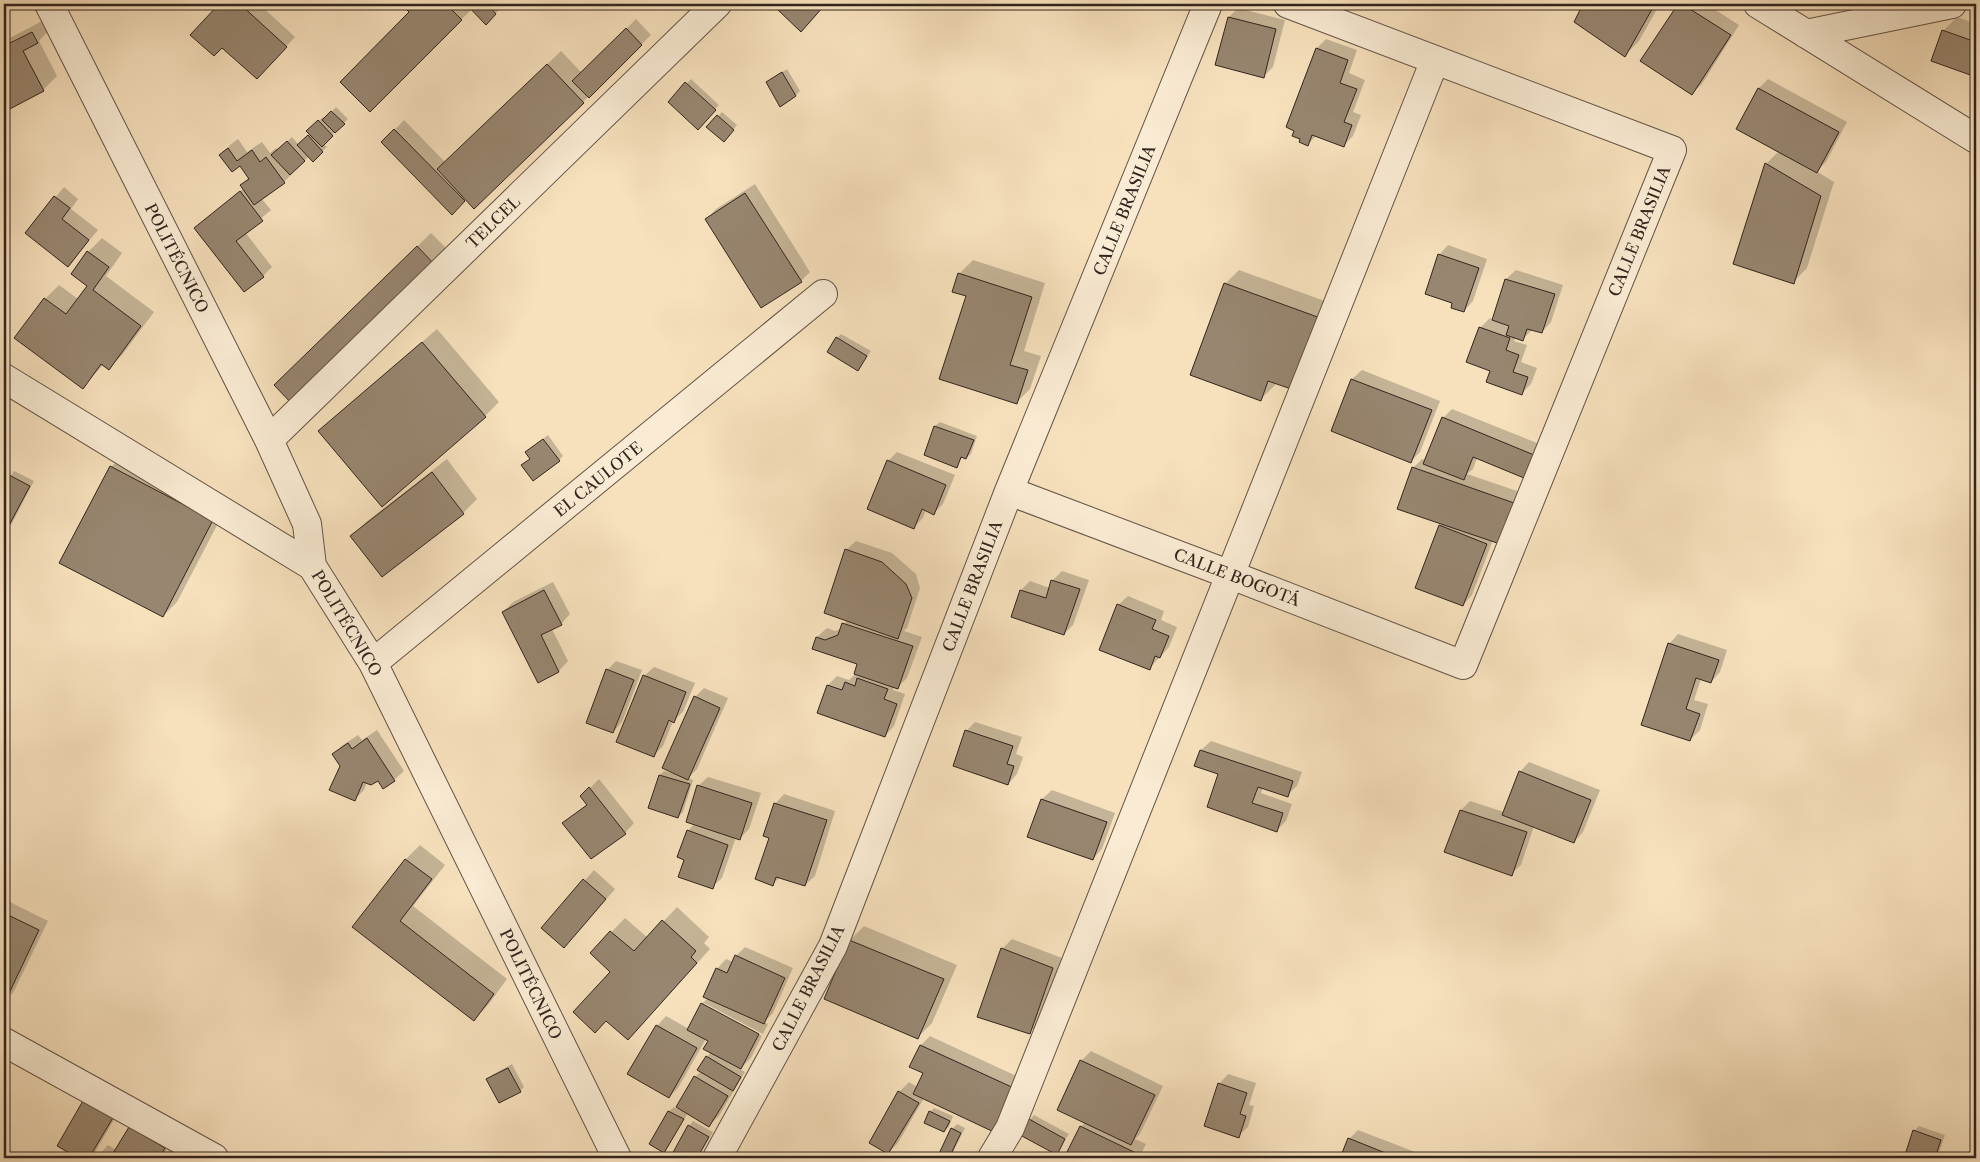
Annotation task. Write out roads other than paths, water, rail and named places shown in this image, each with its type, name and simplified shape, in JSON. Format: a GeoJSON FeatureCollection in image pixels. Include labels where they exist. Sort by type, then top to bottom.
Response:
{"type":"FeatureCollection","features":[{"type":"Feature","properties":{"kind":"street","name":"POLITÉCNICO"},"geometry":{"type":"LineString","coordinates":[[49,4],[270,440],[306,524],[312,566],[373,663],[617,1158]]}},
{"type":"Feature","properties":{"kind":"street","name":"TELCEL"},"geometry":{"type":"LineString","coordinates":[[270,440],[717,4]]}},
{"type":"Feature","properties":{"kind":"street","name":"CALLE BRASILIA"},"geometry":{"type":"LineString","coordinates":[[717,1158],[833,946],[1009,491],[1208,4]]}},
{"type":"Feature","properties":{"kind":"street","name":"CALLE BRASILIA"},"geometry":{"type":"LineString","coordinates":[[1288,4],[1672,150],[1463,666]]}},
{"type":"Feature","properties":{"kind":"street"},"geometry":{"type":"LineString","coordinates":[[1758,4],[1976,139]]}},
{"type":"Feature","properties":{"kind":"street"},"geometry":{"type":"LineString","coordinates":[[1806,34],[1952,4]]}},
{"type":"Feature","properties":{"kind":"street"},"geometry":{"type":"LineString","coordinates":[[992,1158],[1010,1128],[1435,60]]}},
{"type":"Feature","properties":{"kind":"street","name":"EL CAULOTE"},"geometry":{"type":"LineString","coordinates":[[373,663],[823,294]]}},
{"type":"Feature","properties":{"kind":"street"},"geometry":{"type":"LineString","coordinates":[[4,378],[312,566]]}},
{"type":"Feature","properties":{"kind":"street","name":"CALLE BOGOTÁ"},"geometry":{"type":"LineString","coordinates":[[1009,491],[1463,666]]}},
{"type":"Feature","properties":{"kind":"street"},"geometry":{"type":"LineString","coordinates":[[4,1042],[214,1158]]}}]}
